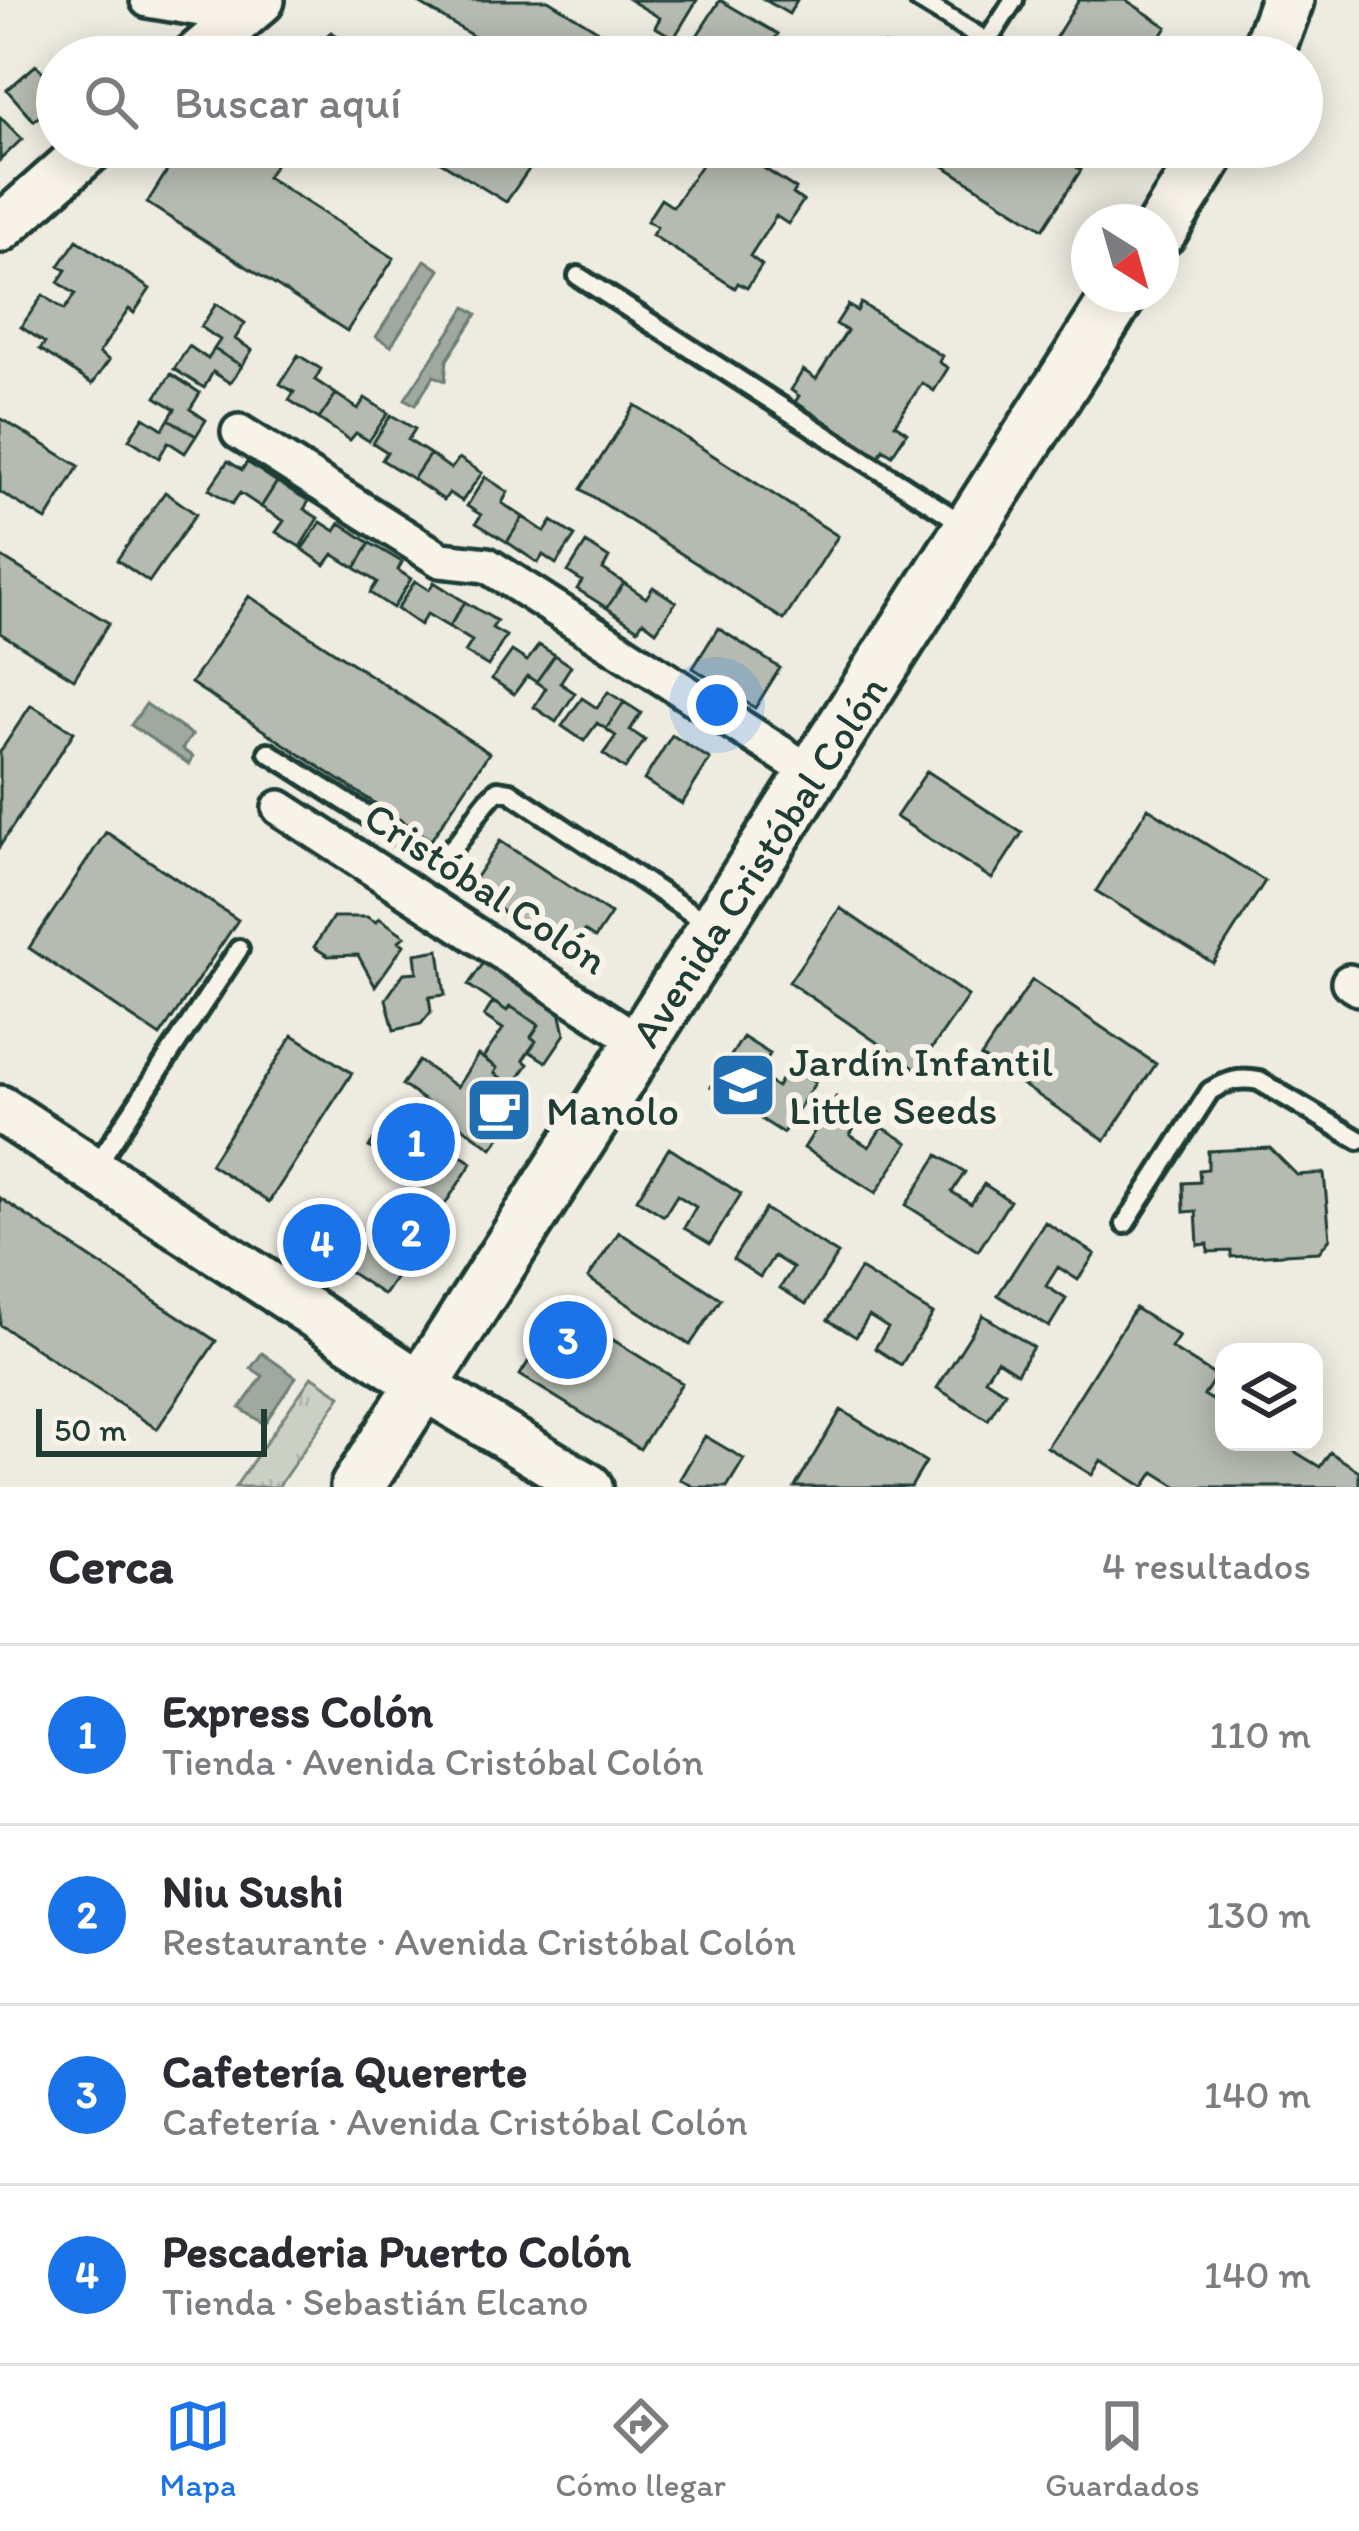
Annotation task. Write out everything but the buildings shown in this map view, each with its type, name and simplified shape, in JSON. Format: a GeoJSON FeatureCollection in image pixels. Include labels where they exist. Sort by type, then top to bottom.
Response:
{"type":"FeatureCollection","features":[{"type":"Feature","properties":{"kind":"main road"},"geometry":{"type":"LineString","coordinates":[[1274,36],[1287,0]]}},
{"type":"Feature","properties":{"kind":"main road"},"geometry":{"type":"LineString","coordinates":[[1171,204],[1185,168]]}},
{"type":"Feature","properties":{"kind":"main road","name":"Avenida Cristóbal Colón"},"geometry":{"type":"LineString","coordinates":[[357,1487],[1109,312]]}},
{"type":"Feature","properties":{"kind":"street"},"geometry":{"type":"LineString","coordinates":[[148,0],[252,8]]}},
{"type":"Feature","properties":{"kind":"street"},"geometry":{"type":"LineString","coordinates":[[219,36],[252,8]]}},
{"type":"Feature","properties":{"kind":"street"},"geometry":{"type":"LineString","coordinates":[[0,229],[68,168]]}},
{"type":"Feature","properties":{"kind":"street"},"geometry":{"type":"LineString","coordinates":[[239,432],[440,560],[487,565],[815,775]]}},
{"type":"Feature","properties":{"kind":"street","name":"Cristóbal Colón"},"geometry":{"type":"LineString","coordinates":[[280,808],[643,1044]]}},
{"type":"Feature","properties":{"kind":"street"},"geometry":{"type":"LineString","coordinates":[[0,1108],[423,1386],[589,1487]]}},
{"type":"Feature","properties":{"kind":"lane"},"geometry":{"type":"LineString","coordinates":[[919,0],[977,36]]}},
{"type":"Feature","properties":{"kind":"lane"},"geometry":{"type":"LineString","coordinates":[[991,36],[1013,0]]}},
{"type":"Feature","properties":{"kind":"lane"},"geometry":{"type":"LineString","coordinates":[[578,276],[971,529]]}},
{"type":"Feature","properties":{"kind":"lane"},"geometry":{"type":"LineString","coordinates":[[268,752],[427,854],[441,856],[450,850],[488,799],[498,790],[510,792],[716,929]]}},
{"type":"Feature","properties":{"kind":"lane"},"geometry":{"type":"LineString","coordinates":[[94,1170],[239,949]]}},
{"type":"Feature","properties":{"kind":"lane"},"geometry":{"type":"LineString","coordinates":[[1125,1224],[1210,1091],[1241,1077],[1259,1082],[1359,1140]]}},
{"type":"Feature","properties":{"kind":"green space"},"geometry":{"type":"Polygon","coordinates":[[[312,1376],[341,1396],[278,1487],[235,1487],[312,1376]]]}},
{"type":"Feature","properties":{"kind":"shaded area"},"geometry":{"type":"Polygon","coordinates":[[[425,260],[440,270],[391,346],[376,337],[425,260]]]}},
{"type":"Feature","properties":{"kind":"shaded area"},"geometry":{"type":"Polygon","coordinates":[[[466,307],[477,314],[447,360],[445,381],[434,376],[415,405],[405,399],[466,307]]]}},
{"type":"Feature","properties":{"kind":"shaded area"},"geometry":{"type":"Polygon","coordinates":[[[146,704],[192,735],[182,749],[193,757],[189,764],[131,725],[146,704]]]}},
{"type":"Feature","properties":{"kind":"shaded area"},"geometry":{"type":"Polygon","coordinates":[[[262,1353],[296,1377],[264,1424],[240,1408],[263,1376],[251,1368],[262,1353]]]}},
{"type":"Feature","properties":{"kind":"place","name":"Jardín Infantil Little Seeds"},"geometry":{"type":"Point","coordinates":[743,1085]}},
{"type":"Feature","properties":{"kind":"place","name":"Manolo"},"geometry":{"type":"Point","coordinates":[499,1110]}},
{"type":"Feature","properties":{"kind":"place","name":"Express Colón"},"geometry":{"type":"Point","coordinates":[416,1142]}},
{"type":"Feature","properties":{"kind":"place","name":"Niu Sushi"},"geometry":{"type":"Point","coordinates":[411,1232]}},
{"type":"Feature","properties":{"kind":"place","name":"Pescaderia Puerto Colón"},"geometry":{"type":"Point","coordinates":[322,1243]}},
{"type":"Feature","properties":{"kind":"place","name":"Cafetería Quererte"},"geometry":{"type":"Point","coordinates":[568,1340]}}]}
